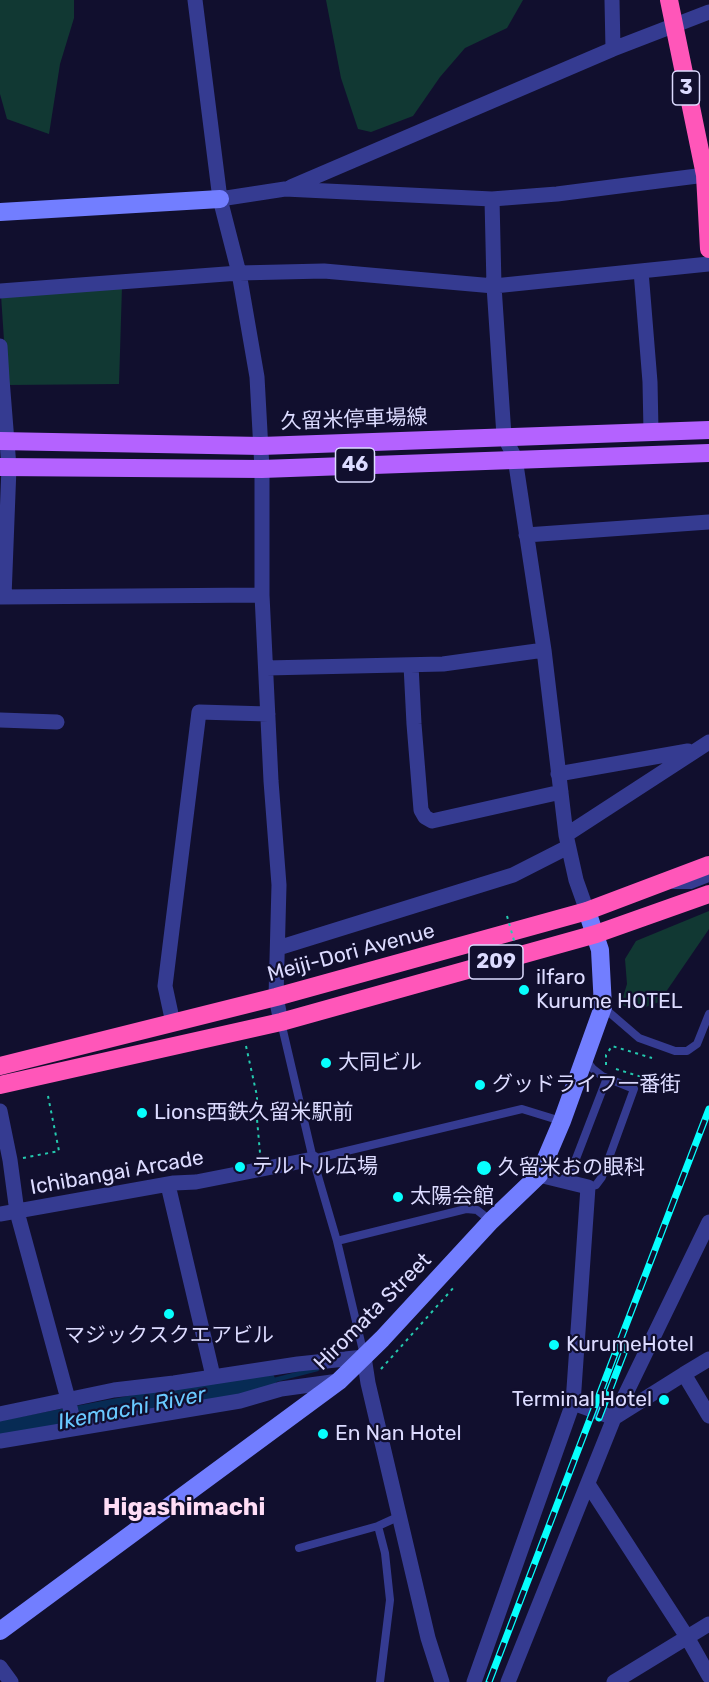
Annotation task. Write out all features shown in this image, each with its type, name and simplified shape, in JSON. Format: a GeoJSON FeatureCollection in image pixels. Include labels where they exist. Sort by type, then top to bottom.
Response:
{"type":"FeatureCollection","features":[{"type":"Feature","properties":{"kind":"highway","name":"3"},"geometry":{"type":"LineString","coordinates":[[669,0],[708,178],[709,249]]}},
{"type":"Feature","properties":{"kind":"highway","name":"Meiji-Dori Avenue"},"geometry":{"type":"LineString","coordinates":[[0,1066],[276,997],[587,910],[709,865]]}},
{"type":"Feature","properties":{"kind":"highway","name":"209"},"geometry":{"type":"LineString","coordinates":[[0,1085],[281,1022],[596,934],[709,894]]}},
{"type":"Feature","properties":{"kind":"main road","name":"久留米停車場線"},"geometry":{"type":"LineString","coordinates":[[4,441],[261,446],[709,429]]}},
{"type":"Feature","properties":{"kind":"main road","name":"46"},"geometry":{"type":"LineString","coordinates":[[5,467],[262,469],[709,453]]}},
{"type":"Feature","properties":{"kind":"street"},"geometry":{"type":"LineString","coordinates":[[195,0],[220,199],[239,273],[257,377],[262,469],[262,595],[279,885],[276,997],[281,1022]]}},
{"type":"Feature","properties":{"kind":"street"},"geometry":{"type":"LineString","coordinates":[[612,0],[613,49]]}},
{"type":"Feature","properties":{"kind":"street"},"geometry":{"type":"LineString","coordinates":[[285,189],[613,49],[709,12]]}},
{"type":"Feature","properties":{"kind":"street"},"geometry":{"type":"LineString","coordinates":[[0,212],[220,199],[285,189],[492,199],[708,178]]}},
{"type":"Feature","properties":{"kind":"street"},"geometry":{"type":"LineString","coordinates":[[492,199],[494,286],[504,436],[515,459],[544,650],[567,841],[576,880],[587,910]]}},
{"type":"Feature","properties":{"kind":"street"},"geometry":{"type":"LineString","coordinates":[[0,291],[239,273],[324,271],[494,286],[709,264]]}},
{"type":"Feature","properties":{"kind":"street"},"geometry":{"type":"LineString","coordinates":[[640,271],[651,382],[651,431]]}},
{"type":"Feature","properties":{"kind":"street"},"geometry":{"type":"LineString","coordinates":[[0,346],[5,467],[2,597],[262,595]]}},
{"type":"Feature","properties":{"kind":"street"},"geometry":{"type":"LineString","coordinates":[[526,535],[709,522]]}},
{"type":"Feature","properties":{"kind":"street"},"geometry":{"type":"LineString","coordinates":[[266,668],[442,664],[544,650]]}},
{"type":"Feature","properties":{"kind":"street"},"geometry":{"type":"LineString","coordinates":[[411,665],[421,810],[425,817],[432,821],[561,792]]}},
{"type":"Feature","properties":{"kind":"street"},"geometry":{"type":"LineString","coordinates":[[173,1023],[165,986],[199,712],[268,714]]}},
{"type":"Feature","properties":{"kind":"street"},"geometry":{"type":"LineString","coordinates":[[0,720],[57,722]]}},
{"type":"Feature","properties":{"kind":"street"},"geometry":{"type":"LineString","coordinates":[[558,774],[704,745]]}},
{"type":"Feature","properties":{"kind":"street"},"geometry":{"type":"LineString","coordinates":[[278,948],[513,875],[567,841],[671,765],[704,745]]}},
{"type":"Feature","properties":{"kind":"street","name":"Hiromata Street"},"geometry":{"type":"LineString","coordinates":[[0,1631],[339,1381],[491,1221],[539,1175],[562,1121],[603,1007],[600,950],[587,910]]}},
{"type":"Feature","properties":{"kind":"street"},"geometry":{"type":"LineString","coordinates":[[0,1111],[17,1212],[75,1428]]}},
{"type":"Feature","properties":{"kind":"street","name":"Ichibangai Arcade"},"geometry":{"type":"LineString","coordinates":[[0,1214],[313,1160]]}},
{"type":"Feature","properties":{"kind":"street"},"geometry":{"type":"LineString","coordinates":[[474,1682],[573,1403],[588,1187],[539,1175]]}},
{"type":"Feature","properties":{"kind":"street"},"geometry":{"type":"LineString","coordinates":[[168,1185],[213,1376]]}},
{"type":"Feature","properties":{"kind":"street"},"geometry":{"type":"LineString","coordinates":[[508,1682],[614,1418],[709,1222]]}},
{"type":"Feature","properties":{"kind":"street"},"geometry":{"type":"LineString","coordinates":[[0,1414],[114,1390],[297,1364],[364,1357],[368,1383],[428,1638],[441,1682]]}},
{"type":"Feature","properties":{"kind":"street"},"geometry":{"type":"LineString","coordinates":[[614,1418],[709,1359]]}},
{"type":"Feature","properties":{"kind":"street"},"geometry":{"type":"LineString","coordinates":[[684,1374],[709,1416]]}},
{"type":"Feature","properties":{"kind":"street"},"geometry":{"type":"LineString","coordinates":[[0,1441],[240,1401],[281,1389],[339,1381]]}},
{"type":"Feature","properties":{"kind":"street"},"geometry":{"type":"LineString","coordinates":[[573,1403],[614,1418]]}},
{"type":"Feature","properties":{"kind":"street"},"geometry":{"type":"LineString","coordinates":[[588,1484],[687,1637],[709,1676]]}},
{"type":"Feature","properties":{"kind":"street"},"geometry":{"type":"LineString","coordinates":[[614,1682],[709,1624]]}},
{"type":"Feature","properties":{"kind":"street"},"geometry":{"type":"LineString","coordinates":[[0,1667],[10,1682]]}},
{"type":"Feature","properties":{"kind":"lane"},"geometry":{"type":"LineString","coordinates":[[658,884],[691,885],[709,878]]}},
{"type":"Feature","properties":{"kind":"lane"},"geometry":{"type":"LineString","coordinates":[[603,1007],[639,1038],[675,1051],[687,1051],[697,1044],[709,1014]]}},
{"type":"Feature","properties":{"kind":"lane"},"geometry":{"type":"LineString","coordinates":[[281,1022],[313,1160],[337,1241],[364,1357]]}},
{"type":"Feature","properties":{"kind":"lane"},"geometry":{"type":"LineString","coordinates":[[586,1053],[593,1069],[607,1078],[634,1089],[602,1177],[596,1185],[588,1187]]}},
{"type":"Feature","properties":{"kind":"lane"},"geometry":{"type":"LineString","coordinates":[[567,1182],[607,1078]]}},
{"type":"Feature","properties":{"kind":"lane"},"geometry":{"type":"LineString","coordinates":[[313,1160],[522,1109],[562,1121]]}},
{"type":"Feature","properties":{"kind":"lane"},"geometry":{"type":"LineString","coordinates":[[337,1241],[466,1209],[477,1210],[491,1221]]}},
{"type":"Feature","properties":{"kind":"lane"},"geometry":{"type":"LineString","coordinates":[[299,1548],[378,1526],[400,1515]]}},
{"type":"Feature","properties":{"kind":"lane"},"geometry":{"type":"LineString","coordinates":[[378,1526],[386,1553],[390,1600],[380,1682]]}},
{"type":"Feature","properties":{"kind":"path"},"geometry":{"type":"LineString","coordinates":[[507,916],[520,965]]}},
{"type":"Feature","properties":{"kind":"path"},"geometry":{"type":"LineString","coordinates":[[243,1032],[257,1096],[261,1169]]}},
{"type":"Feature","properties":{"kind":"path"},"geometry":{"type":"LineString","coordinates":[[606,1065],[606,1055],[612,1046],[652,1058]]}},
{"type":"Feature","properties":{"kind":"path"},"geometry":{"type":"LineString","coordinates":[[616,1068],[645,1078]]}},
{"type":"Feature","properties":{"kind":"path"},"geometry":{"type":"LineString","coordinates":[[10,1160],[59,1151],[48,1096]]}},
{"type":"Feature","properties":{"kind":"path"},"geometry":{"type":"LineString","coordinates":[[375,1376],[459,1281]]}},
{"type":"Feature","properties":{"kind":"green space"},"geometry":{"type":"Polygon","coordinates":[[[0,0],[74,0],[74,18],[60,64],[49,134],[7,119],[0,94],[0,0]]]}},
{"type":"Feature","properties":{"kind":"green space"},"geometry":{"type":"Polygon","coordinates":[[[326,0],[523,0],[507,28],[465,48],[440,77],[413,116],[371,132],[358,129],[341,78],[326,0]]]}},
{"type":"Feature","properties":{"kind":"green space"},"geometry":{"type":"Polygon","coordinates":[[[122,286],[119,384],[7,385],[1,295],[122,286]]]}},
{"type":"Feature","properties":{"kind":"green space"},"geometry":{"type":"Polygon","coordinates":[[[709,911],[709,929],[659,1002],[643,1008],[631,1009],[621,1004],[627,984],[625,959],[636,941],[709,911]]]}},
{"type":"Feature","properties":{"kind":"waterway"},"geometry":{"type":"LineString","coordinates":[[263,1383],[317,1369]]}},
{"type":"Feature","properties":{"kind":"waterway","name":"Ikemachi River"},"geometry":{"type":"LineString","coordinates":[[0,1434],[263,1383]]}},
{"type":"Feature","properties":{"kind":"railway"},"geometry":{"type":"LineString","coordinates":[[489,1682],[709,1109]]}},
{"type":"Feature","properties":{"kind":"railway"},"geometry":{"type":"LineString","coordinates":[[599,1418],[627,1345]]}},
{"type":"Feature","properties":{"kind":"place","name":"ilfaro Kurume HOTEL"},"geometry":{"type":"Point","coordinates":[524,990]}},
{"type":"Feature","properties":{"kind":"place","name":"大同ビル"},"geometry":{"type":"Point","coordinates":[326,1063]}},
{"type":"Feature","properties":{"kind":"place","name":"グッドライフ一番街"},"geometry":{"type":"Point","coordinates":[480,1085]}},
{"type":"Feature","properties":{"kind":"place","name":"Lions西鉄久留米駅前"},"geometry":{"type":"Point","coordinates":[142,1113]}},
{"type":"Feature","properties":{"kind":"place","name":"テルトル広場"},"geometry":{"type":"Point","coordinates":[240,1167]}},
{"type":"Feature","properties":{"kind":"place","name":"久留米おの眼科"},"geometry":{"type":"Point","coordinates":[484,1168]}},
{"type":"Feature","properties":{"kind":"place","name":"太陽会館"},"geometry":{"type":"Point","coordinates":[398,1197]}},
{"type":"Feature","properties":{"kind":"place","name":"マジックスクエアビル"},"geometry":{"type":"Point","coordinates":[169,1314]}},
{"type":"Feature","properties":{"kind":"place","name":"KurumeHotel"},"geometry":{"type":"Point","coordinates":[554,1345]}},
{"type":"Feature","properties":{"kind":"place","name":"Terminal Hotel"},"geometry":{"type":"Point","coordinates":[664,1400]}},
{"type":"Feature","properties":{"kind":"place","name":"En Nan Hotel"},"geometry":{"type":"Point","coordinates":[323,1434]}},
{"type":"Feature","properties":{"kind":"district","name":"Higashimachi"},"geometry":{"type":"Point","coordinates":[184,1508]}}]}
